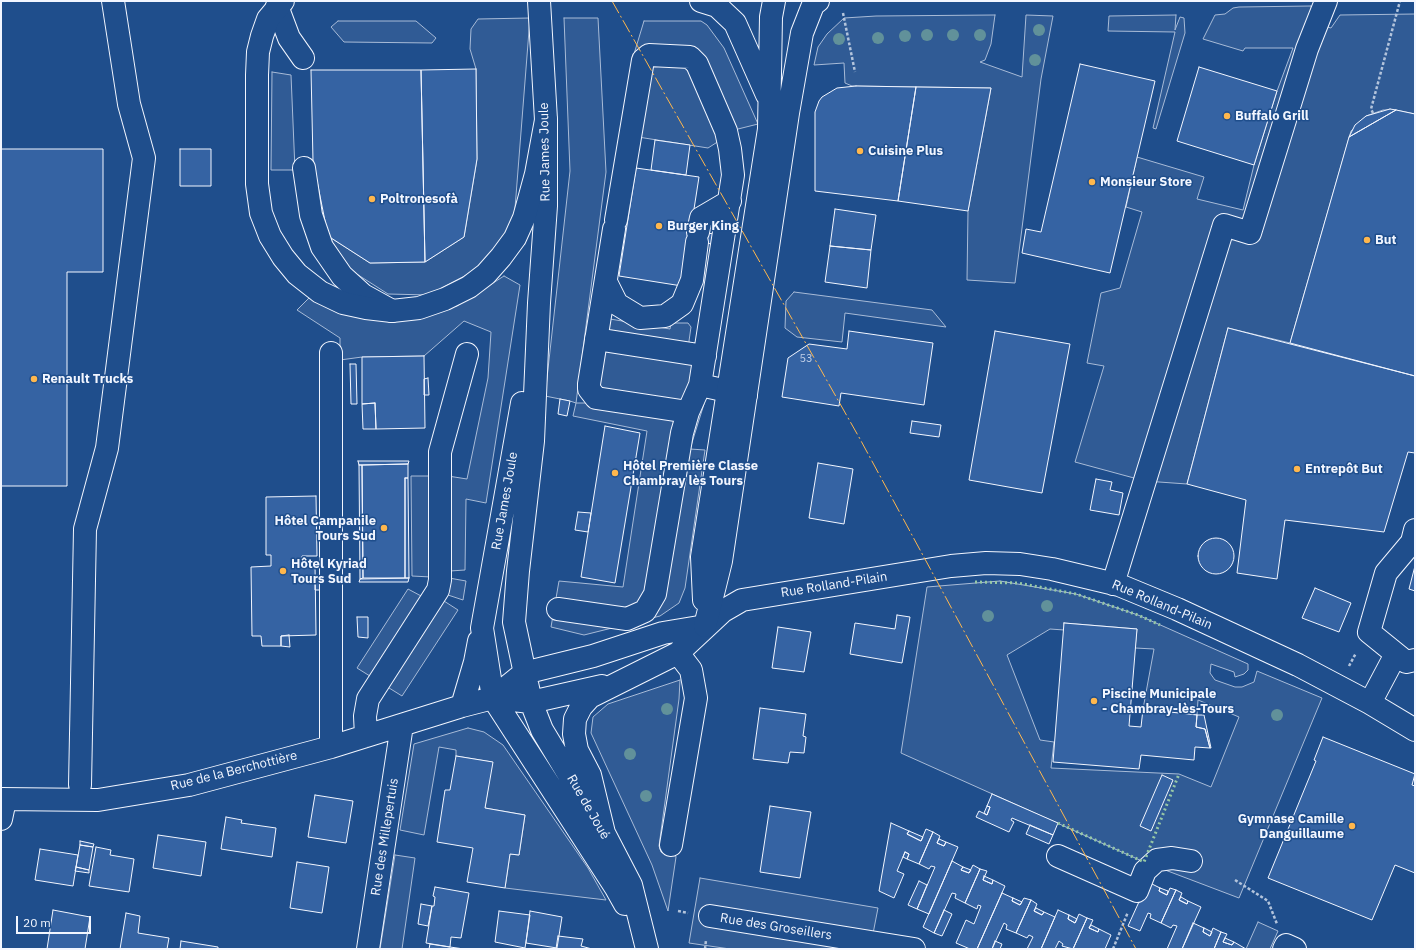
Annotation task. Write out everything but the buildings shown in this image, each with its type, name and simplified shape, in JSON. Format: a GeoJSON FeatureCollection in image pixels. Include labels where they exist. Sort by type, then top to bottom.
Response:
{"type":"FeatureCollection","features":[{"type":"Feature","properties":{"kind":"street"},"geometry":{"type":"LineString","coordinates":[[80,785],[85,530],[107,448],[144,158],[129,104],[113,1]]}},
{"type":"Feature","properties":{"kind":"street","name":"Rue James Joule"},"geometry":{"type":"LineString","coordinates":[[524,673],[514,622],[532,441],[539,303],[546,206],[546,120],[539,1]]}},
{"type":"Feature","properties":{"kind":"street"},"geometry":{"type":"LineString","coordinates":[[701,1],[717,6],[735,23],[770,102]]}},
{"type":"Feature","properties":{"kind":"street"},"geometry":{"type":"LineString","coordinates":[[767,192],[771,17],[774,1]]}},
{"type":"Feature","properties":{"kind":"street"},"geometry":{"type":"LineString","coordinates":[[492,698],[524,673],[594,656],[663,634],[705,626],[721,561],[737,393],[767,192],[802,33],[813,4],[818,1]]}},
{"type":"Feature","properties":{"kind":"street"},"geometry":{"type":"LineString","coordinates":[[1113,584],[1224,225],[1250,232],[1307,49],[1326,1]]}},
{"type":"Feature","properties":{"kind":"street"},"geometry":{"type":"LineString","coordinates":[[280,3],[268,19],[262,36],[257,75],[257,184],[262,213],[270,236],[283,257],[297,274],[320,292],[366,308],[392,311],[419,308],[445,299],[470,287],[486,274],[502,257],[524,218],[536,174],[546,120]]}},
{"type":"Feature","properties":{"kind":"street"},"geometry":{"type":"LineString","coordinates":[[280,3],[289,38],[303,58]]}},
{"type":"Feature","properties":{"kind":"street"},"geometry":{"type":"LineString","coordinates":[[558,609],[628,619],[645,611],[654,594],[676,465],[688,412],[700,385],[731,194],[732,165],[726,131],[698,64],[690,57],[646,56],[642,64],[589,384],[592,395],[596,398],[688,412]]}},
{"type":"Feature","properties":{"kind":"street"},"geometry":{"type":"LineString","coordinates":[[304,168],[311,215],[322,247],[342,276],[363,295],[392,311]]}},
{"type":"Feature","properties":{"kind":"street"},"geometry":{"type":"LineString","coordinates":[[606,282],[617,304],[640,318],[665,316],[682,304],[692,280],[701,218],[731,194],[767,192]]}},
{"type":"Feature","properties":{"kind":"street","name":"Rue James Joule"},"geometry":{"type":"LineString","coordinates":[[492,698],[482,628],[513,462],[539,303]]}},
{"type":"Feature","properties":{"kind":"street"},"geometry":{"type":"LineString","coordinates":[[596,339],[705,356]]}},
{"type":"Feature","properties":{"kind":"street"},"geometry":{"type":"LineString","coordinates":[[331,747],[332,353]]}},
{"type":"Feature","properties":{"kind":"street"},"geometry":{"type":"LineString","coordinates":[[366,736],[365,716],[368,699],[438,590],[440,580],[440,452],[467,354]]}},
{"type":"Feature","properties":{"kind":"street"},"geometry":{"type":"LineString","coordinates":[[700,385],[737,393]]}},
{"type":"Feature","properties":{"kind":"street"},"geometry":{"type":"LineString","coordinates":[[1370,703],[1406,657],[1369,632],[1386,573],[1412,542],[1415,530]]}},
{"type":"Feature","properties":{"kind":"street","name":"Rue Rolland-Pilain"},"geometry":{"type":"LineString","coordinates":[[620,682],[678,653],[705,626],[723,611],[742,600],[951,566],[986,563],[1020,564],[1052,569],[1113,584],[1177,609],[1298,665],[1370,703],[1415,730]]}},
{"type":"Feature","properties":{"kind":"street"},"geometry":{"type":"LineString","coordinates":[[462,706],[475,662],[482,628]]}},
{"type":"Feature","properties":{"kind":"street"},"geometry":{"type":"LineString","coordinates":[[671,845],[696,698],[692,670],[678,653]]}},
{"type":"Feature","properties":{"kind":"street","name":"Rue de Joué"},"geometry":{"type":"LineString","coordinates":[[524,673],[531,702],[542,730],[604,834],[631,885],[646,946]]}},
{"type":"Feature","properties":{"kind":"street"},"geometry":{"type":"LineString","coordinates":[[492,698],[531,702],[620,682]]}},
{"type":"Feature","properties":{"kind":"street"},"geometry":{"type":"LineString","coordinates":[[604,834],[590,775],[576,750],[574,734],[575,719],[581,707],[590,697],[620,682]]}},
{"type":"Feature","properties":{"kind":"street","name":"Rue de Joué"},"geometry":{"type":"LineString","coordinates":[[492,698],[616,888],[646,946]]}},
{"type":"Feature","properties":{"kind":"street","name":"Rue de la Berchottière"},"geometry":{"type":"LineString","coordinates":[[2,806],[98,800],[189,785],[331,747],[492,698]]}},
{"type":"Feature","properties":{"kind":"street","name":"Rue des Millepertuis"},"geometry":{"type":"LineString","coordinates":[[368,949],[402,725]]}},
{"type":"Feature","properties":{"kind":"street"},"geometry":{"type":"LineString","coordinates":[[1058,856],[1137,891],[1146,871],[1157,860],[1172,858],[1191,861]]}},
{"type":"Feature","properties":{"kind":"street","name":"Rue des Groseillers"},"geometry":{"type":"LineString","coordinates":[[710,916],[914,949]]}},
{"type":"Feature","properties":{"kind":"path"},"geometry":{"type":"LineString","coordinates":[[1373,113],[1371,109],[1400,1]]}},
{"type":"Feature","properties":{"kind":"path"},"geometry":{"type":"LineString","coordinates":[[843,13],[855,72]]}},
{"type":"Feature","properties":{"kind":"path"},"geometry":{"type":"LineString","coordinates":[[1340,687],[1351,661],[1369,632]]}},
{"type":"Feature","properties":{"kind":"path"},"geometry":{"type":"LineString","coordinates":[[1235,880],[1268,901],[1288,948]]}},
{"type":"Feature","properties":{"kind":"path"},"geometry":{"type":"LineString","coordinates":[[1112,949],[1137,891]]}},
{"type":"Feature","properties":{"kind":"shaded area"},"geometry":{"type":"Polygon","coordinates":[[[1311,6],[1313,16],[1310,22],[1331,28],[1340,15],[1415,14],[1415,114],[1396,110],[1383,110],[1366,116],[1351,131],[1290,343],[1228,328],[1187,484],[1145,481],[1075,462],[1104,366],[1087,363],[1101,293],[1120,288],[1142,212],[1126,207],[1137,157],[1204,177],[1197,199],[1243,210],[1254,165],[1277,91],[1293,48],[1245,48],[1243,51],[1203,39],[1215,15],[1225,14],[1233,8],[1311,6]]]}},
{"type":"Feature","properties":{"kind":"shaded area"},"geometry":{"type":"Polygon","coordinates":[[[995,15],[991,44],[985,60],[980,62],[1022,77],[1026,15],[1053,16],[1041,79],[1015,283],[967,280],[968,211],[991,88],[852,86],[845,83],[844,63],[814,65],[818,47],[827,34],[844,18],[876,16],[995,15]]]}},
{"type":"Feature","properties":{"kind":"shaded area"},"geometry":{"type":"Polygon","coordinates":[[[1176,15],[1175,30],[1180,17],[1184,18],[1185,33],[1156,129],[1153,128],[1175,32],[1108,31],[1109,16],[1176,15]]]}},
{"type":"Feature","properties":{"kind":"shaded area"},"geometry":{"type":"Polygon","coordinates":[[[530,18],[514,221],[483,266],[429,295],[388,294],[352,271],[328,236],[370,263],[425,262],[464,237],[477,159],[476,69],[470,49],[471,29],[478,19],[530,18]]]}},
{"type":"Feature","properties":{"kind":"shaded area"},"geometry":{"type":"Polygon","coordinates":[[[564,18],[598,18],[606,172],[576,403],[545,396],[570,171],[564,18]]]}},
{"type":"Feature","properties":{"kind":"shaded area"},"geometry":{"type":"Polygon","coordinates":[[[338,21],[416,21],[436,38],[432,43],[344,42],[331,27],[338,21]]]}},
{"type":"Feature","properties":{"kind":"shaded area"},"geometry":{"type":"Polygon","coordinates":[[[644,21],[701,21],[707,25],[724,48],[758,124],[738,129],[708,148],[638,137],[632,92],[634,54],[644,21]]]}},
{"type":"Feature","properties":{"kind":"shaded area"},"geometry":{"type":"Polygon","coordinates":[[[272,72],[291,75],[295,170],[271,170],[272,72]]]}},
{"type":"Feature","properties":{"kind":"shaded area"},"geometry":{"type":"Polygon","coordinates":[[[504,276],[520,285],[486,503],[466,499],[465,570],[450,571],[449,578],[466,581],[463,600],[448,595],[444,601],[458,610],[402,696],[357,668],[408,589],[423,597],[432,583],[431,577],[412,576],[411,476],[448,476],[467,479],[488,378],[491,332],[464,321],[424,356],[362,357],[340,360],[340,338],[297,310],[310,297],[401,317],[457,306],[504,276]]]}},
{"type":"Feature","properties":{"kind":"shaded area"},"geometry":{"type":"Polygon","coordinates":[[[794,292],[932,310],[946,327],[845,313],[842,342],[797,337],[785,328],[786,301],[794,292]]]}},
{"type":"Feature","properties":{"kind":"shaded area"},"geometry":{"type":"Polygon","coordinates":[[[598,317],[670,329],[671,323],[688,323],[691,327],[689,341],[692,370],[687,399],[704,404],[690,449],[705,450],[685,588],[679,603],[660,616],[584,635],[551,627],[559,581],[623,587],[647,431],[573,416],[576,403],[594,403],[598,317]]]}},
{"type":"Feature","properties":{"kind":"shaded area"},"geometry":{"type":"Polygon","coordinates":[[[1000,581],[1076,594],[1138,615],[1248,664],[1248,670],[1244,674],[1235,677],[1234,672],[1211,664],[1210,673],[1215,680],[1235,687],[1242,687],[1254,682],[1257,671],[1322,698],[1239,898],[1144,862],[901,753],[927,587],[1000,581]],[[1064,623],[1064,630],[1050,629],[1007,655],[1040,740],[1054,742],[1051,768],[1179,774],[1211,787],[1239,717],[1198,700],[1197,715],[1143,709],[1154,649],[1135,648],[1137,629],[1064,623]]]}},
{"type":"Feature","properties":{"kind":"shaded area"},"geometry":{"type":"Polygon","coordinates":[[[680,680],[679,699],[659,846],[661,852],[667,855],[675,854],[676,857],[668,911],[652,865],[591,733],[593,717],[608,704],[680,680]]]}},
{"type":"Feature","properties":{"kind":"shaded area"},"geometry":{"type":"Polygon","coordinates":[[[468,728],[484,732],[503,745],[588,868],[606,900],[505,888],[510,854],[519,855],[525,815],[485,808],[492,762],[456,756],[456,750],[439,747],[424,835],[400,830],[414,744],[468,728]]]}},
{"type":"Feature","properties":{"kind":"shaded area"},"geometry":{"type":"Polygon","coordinates":[[[395,855],[415,858],[402,949],[380,949],[395,855]]]}},
{"type":"Feature","properties":{"kind":"shaded area"},"geometry":{"type":"Polygon","coordinates":[[[700,878],[878,908],[870,949],[730,949],[689,943],[700,878]]]}},
{"type":"Feature","properties":{"kind":"shaded area"},"geometry":{"type":"Polygon","coordinates":[[[1258,922],[1278,931],[1270,949],[1246,949],[1258,922]]]}},
{"type":"Feature","properties":{"kind":"hedge"},"geometry":{"type":"LineString","coordinates":[[975,582],[1018,583],[1076,594],[1138,615],[1160,625]]}},
{"type":"Feature","properties":{"kind":"hedge"},"geometry":{"type":"LineString","coordinates":[[1058,823],[1144,862],[1179,774]]}},
{"type":"Feature","properties":{"kind":"power"},"geometry":{"type":"LineString","coordinates":[[612,1],[860,439],[1136,949]]}},
{"type":"Feature","properties":{"kind":"place","name":"Buffalo Grill"},"geometry":{"type":"Point","coordinates":[1227,116]}},
{"type":"Feature","properties":{"kind":"place","name":"Cuisine Plus"},"geometry":{"type":"Point","coordinates":[860,151]}},
{"type":"Feature","properties":{"kind":"place","name":"Monsieur Store"},"geometry":{"type":"Point","coordinates":[1092,182]}},
{"type":"Feature","properties":{"kind":"place","name":"Poltronesofà"},"geometry":{"type":"Point","coordinates":[372,199]}},
{"type":"Feature","properties":{"kind":"place","name":"Burger King"},"geometry":{"type":"Point","coordinates":[659,226]}},
{"type":"Feature","properties":{"kind":"place","name":"But"},"geometry":{"type":"Point","coordinates":[1367,240]}},
{"type":"Feature","properties":{"kind":"place","name":"Renault Trucks"},"geometry":{"type":"Point","coordinates":[34,379]}},
{"type":"Feature","properties":{"kind":"place","name":"Entrepôt But"},"geometry":{"type":"Point","coordinates":[1297,469]}},
{"type":"Feature","properties":{"kind":"place","name":"Hôtel Première Classe Chambray lès Tours"},"geometry":{"type":"Point","coordinates":[615,473]}},
{"type":"Feature","properties":{"kind":"place","name":"Hôtel Campanile Tours Sud"},"geometry":{"type":"Point","coordinates":[384,528]}},
{"type":"Feature","properties":{"kind":"place","name":"Hôtel Kyriad Tours Sud"},"geometry":{"type":"Point","coordinates":[283,571]}},
{"type":"Feature","properties":{"kind":"place","name":"Piscine Municipale - Chambray-lès-Tours"},"geometry":{"type":"Point","coordinates":[1094,701]}},
{"type":"Feature","properties":{"kind":"place","name":"Gymnase Camille Danguillaume"},"geometry":{"type":"Point","coordinates":[1352,826]}}]}
